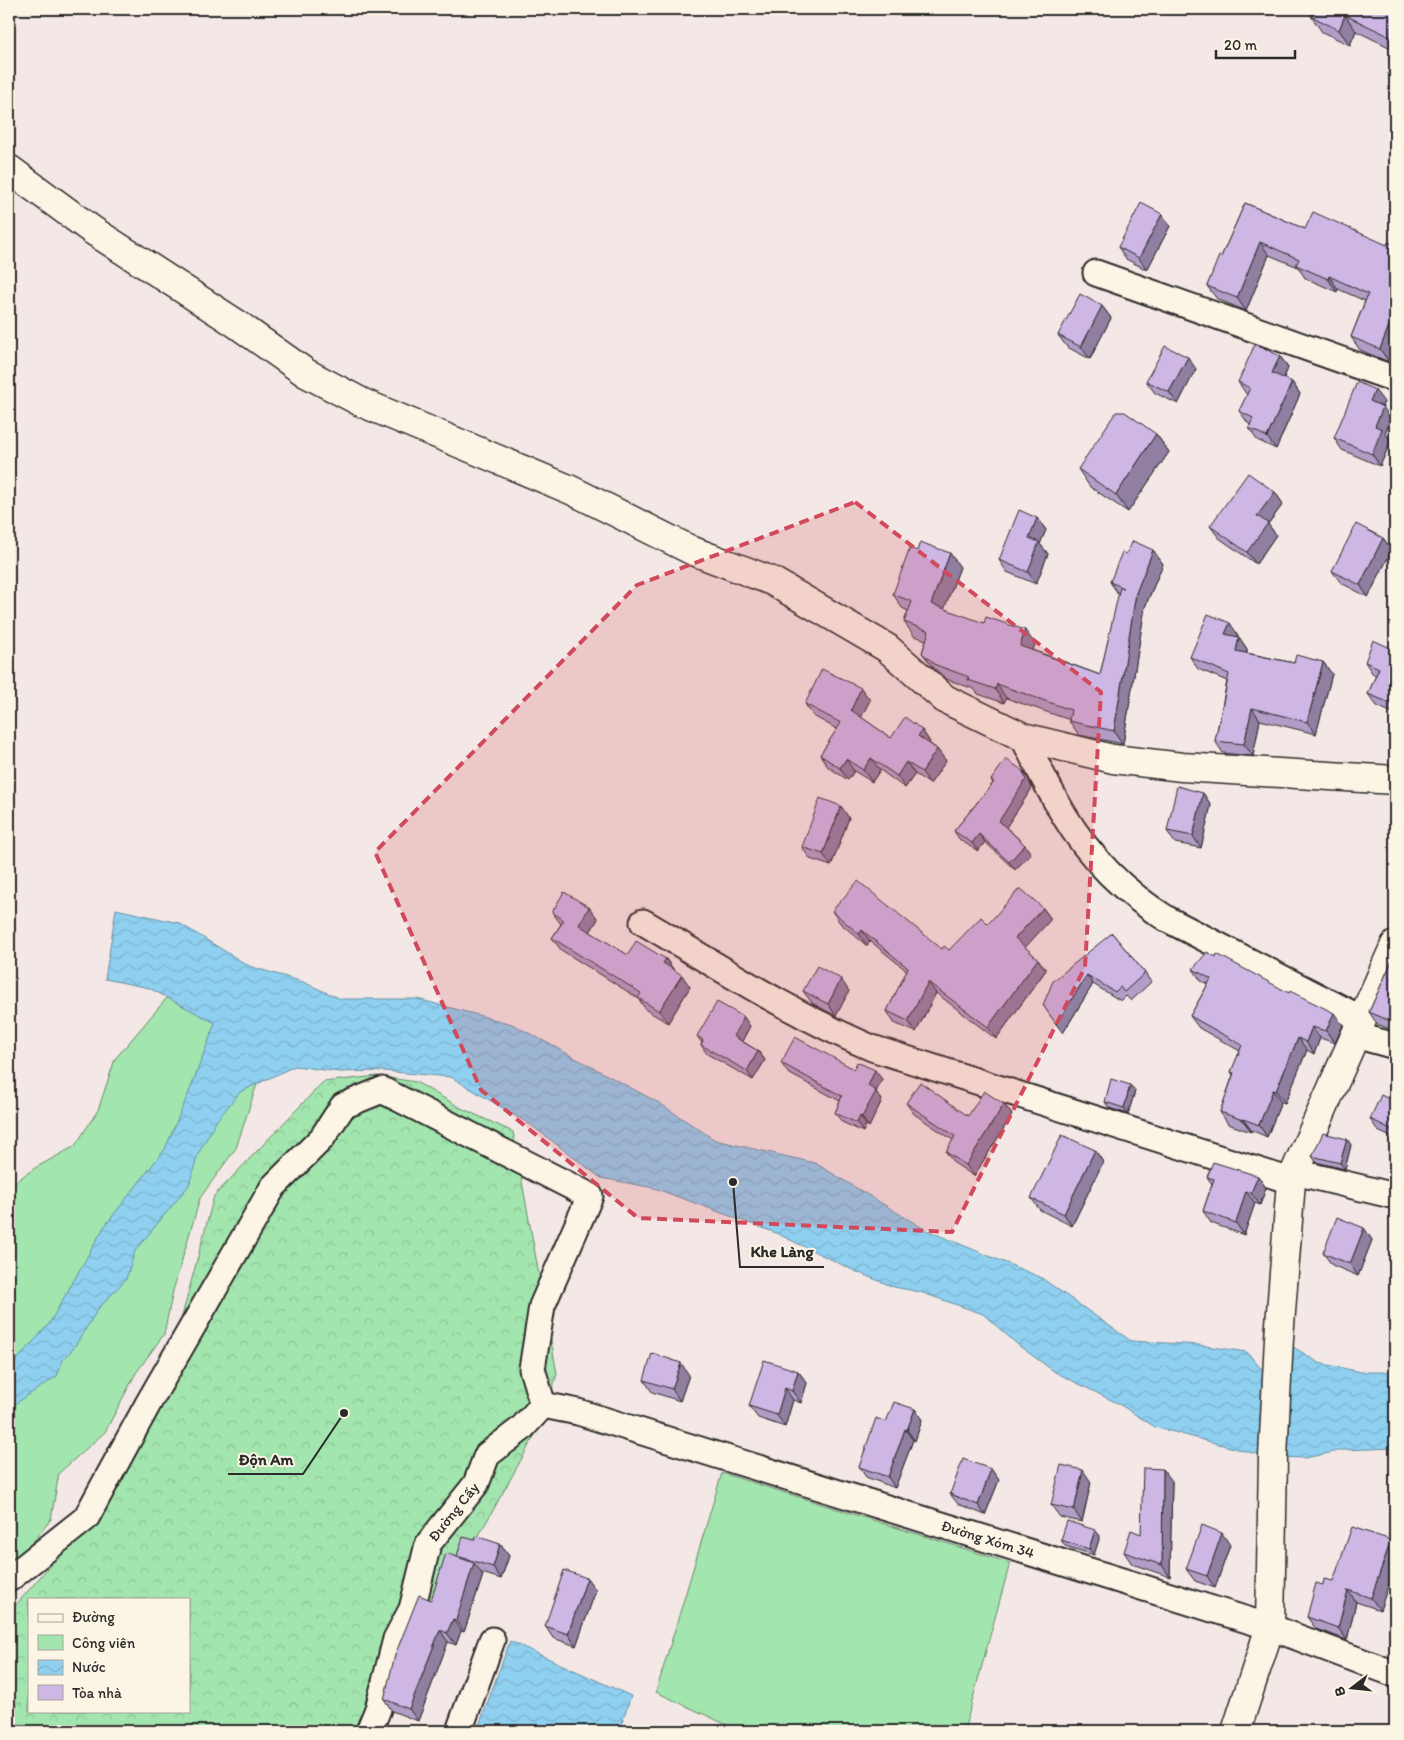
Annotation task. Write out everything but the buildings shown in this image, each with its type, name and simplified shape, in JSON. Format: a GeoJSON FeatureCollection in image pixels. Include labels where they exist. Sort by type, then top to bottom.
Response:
{"type":"FeatureCollection","features":[{"type":"Feature","properties":{"kind":"street"},"geometry":{"type":"LineString","coordinates":[[9,169],[92,230],[237,324],[306,372],[362,403],[572,490],[693,551],[772,581],[887,648],[945,698],[1023,737],[1113,759],[1201,768],[1395,780]]}},
{"type":"Feature","properties":{"kind":"street"},"geometry":{"type":"LineString","coordinates":[[1096,272],[1395,378]]}},
{"type":"Feature","properties":{"kind":"street"},"geometry":{"type":"LineString","coordinates":[[1023,737],[1064,814],[1096,859],[1123,887],[1145,905],[1167,919],[1395,1046]]}},
{"type":"Feature","properties":{"kind":"street"},"geometry":{"type":"LineString","coordinates":[[643,922],[795,1012],[872,1048],[1293,1177],[1395,1196]]}},
{"type":"Feature","properties":{"kind":"street"},"geometry":{"type":"LineString","coordinates":[[1236,1731],[1270,1627],[1273,1457],[1279,1338],[1293,1177],[1395,945]]}},
{"type":"Feature","properties":{"kind":"street"},"geometry":{"type":"LineString","coordinates":[[9,1579],[86,1518],[149,1402],[273,1186],[322,1138],[343,1106],[382,1090],[590,1196],[542,1306],[532,1370],[544,1405]]}},
{"type":"Feature","properties":{"kind":"street","name":"Đường Xóm 34"},"geometry":{"type":"LineString","coordinates":[[544,1405],[578,1412],[1270,1627],[1395,1674]]}},
{"type":"Feature","properties":{"kind":"street","name":"Đường Cấy"},"geometry":{"type":"LineString","coordinates":[[369,1731],[378,1709],[396,1639],[412,1609],[428,1544],[476,1484],[487,1455],[521,1429],[544,1405]]}},
{"type":"Feature","properties":{"kind":"street"},"geometry":{"type":"LineString","coordinates":[[459,1731],[492,1640]]}},
{"type":"Feature","properties":{"kind":"highlighted area"},"geometry":{"type":"Polygon","coordinates":[[[855,502],[1101,692],[1085,967],[952,1232],[638,1218],[481,1090],[375,852],[637,585],[855,502]]]}},
{"type":"Feature","properties":{"kind":"green space"},"geometry":{"type":"Polygon","coordinates":[[[188,973],[351,1021],[257,1084],[236,1148],[200,1198],[173,1291],[164,1334],[136,1373],[105,1432],[59,1473],[51,1519],[9,1571],[9,1186],[35,1168],[75,1146],[98,1110],[115,1059],[188,973]]]}},
{"type":"Feature","properties":{"kind":"green space"},"geometry":{"type":"Polygon","coordinates":[[[377,1076],[416,1082],[461,1108],[513,1132],[557,1374],[541,1424],[370,1731],[9,1731],[9,1613],[78,1533],[173,1350],[214,1196],[323,1082],[377,1076]]]}},
{"type":"Feature","properties":{"kind":"green space"},"geometry":{"type":"Polygon","coordinates":[[[722,1473],[1010,1563],[964,1731],[740,1731],[656,1692],[722,1473]]]}},
{"type":"Feature","properties":{"kind":"water"},"geometry":{"type":"Polygon","coordinates":[[[116,909],[179,923],[249,966],[303,982],[341,999],[417,999],[512,1024],[659,1103],[715,1140],[815,1163],[926,1230],[1040,1277],[1131,1341],[1199,1345],[1247,1352],[1268,1377],[1260,1455],[1155,1427],[1119,1404],[1055,1372],[1018,1345],[983,1314],[920,1292],[894,1287],[857,1272],[776,1233],[654,1188],[601,1178],[531,1125],[451,1077],[383,1071],[339,1072],[295,1066],[240,1092],[217,1120],[198,1154],[189,1185],[135,1251],[126,1279],[98,1309],[73,1349],[63,1360],[57,1376],[9,1408],[9,1369],[49,1324],[104,1227],[165,1149],[194,1080],[215,1023],[149,988],[105,979],[116,909]]]}},
{"type":"Feature","properties":{"kind":"water"},"geometry":{"type":"Polygon","coordinates":[[[1279,1338],[1319,1363],[1361,1372],[1395,1372],[1395,1448],[1343,1450],[1305,1458],[1273,1457],[1279,1338]]]}},
{"type":"Feature","properties":{"kind":"water"},"geometry":{"type":"Polygon","coordinates":[[[510,1641],[631,1696],[619,1731],[477,1731],[510,1641]]]}},
{"type":"Feature","properties":{"kind":"place","name":"Khe Làng"},"geometry":{"type":"Point","coordinates":[733,1182]}},
{"type":"Feature","properties":{"kind":"place","name":"Độn Am"},"geometry":{"type":"Point","coordinates":[344,1413]}}]}
